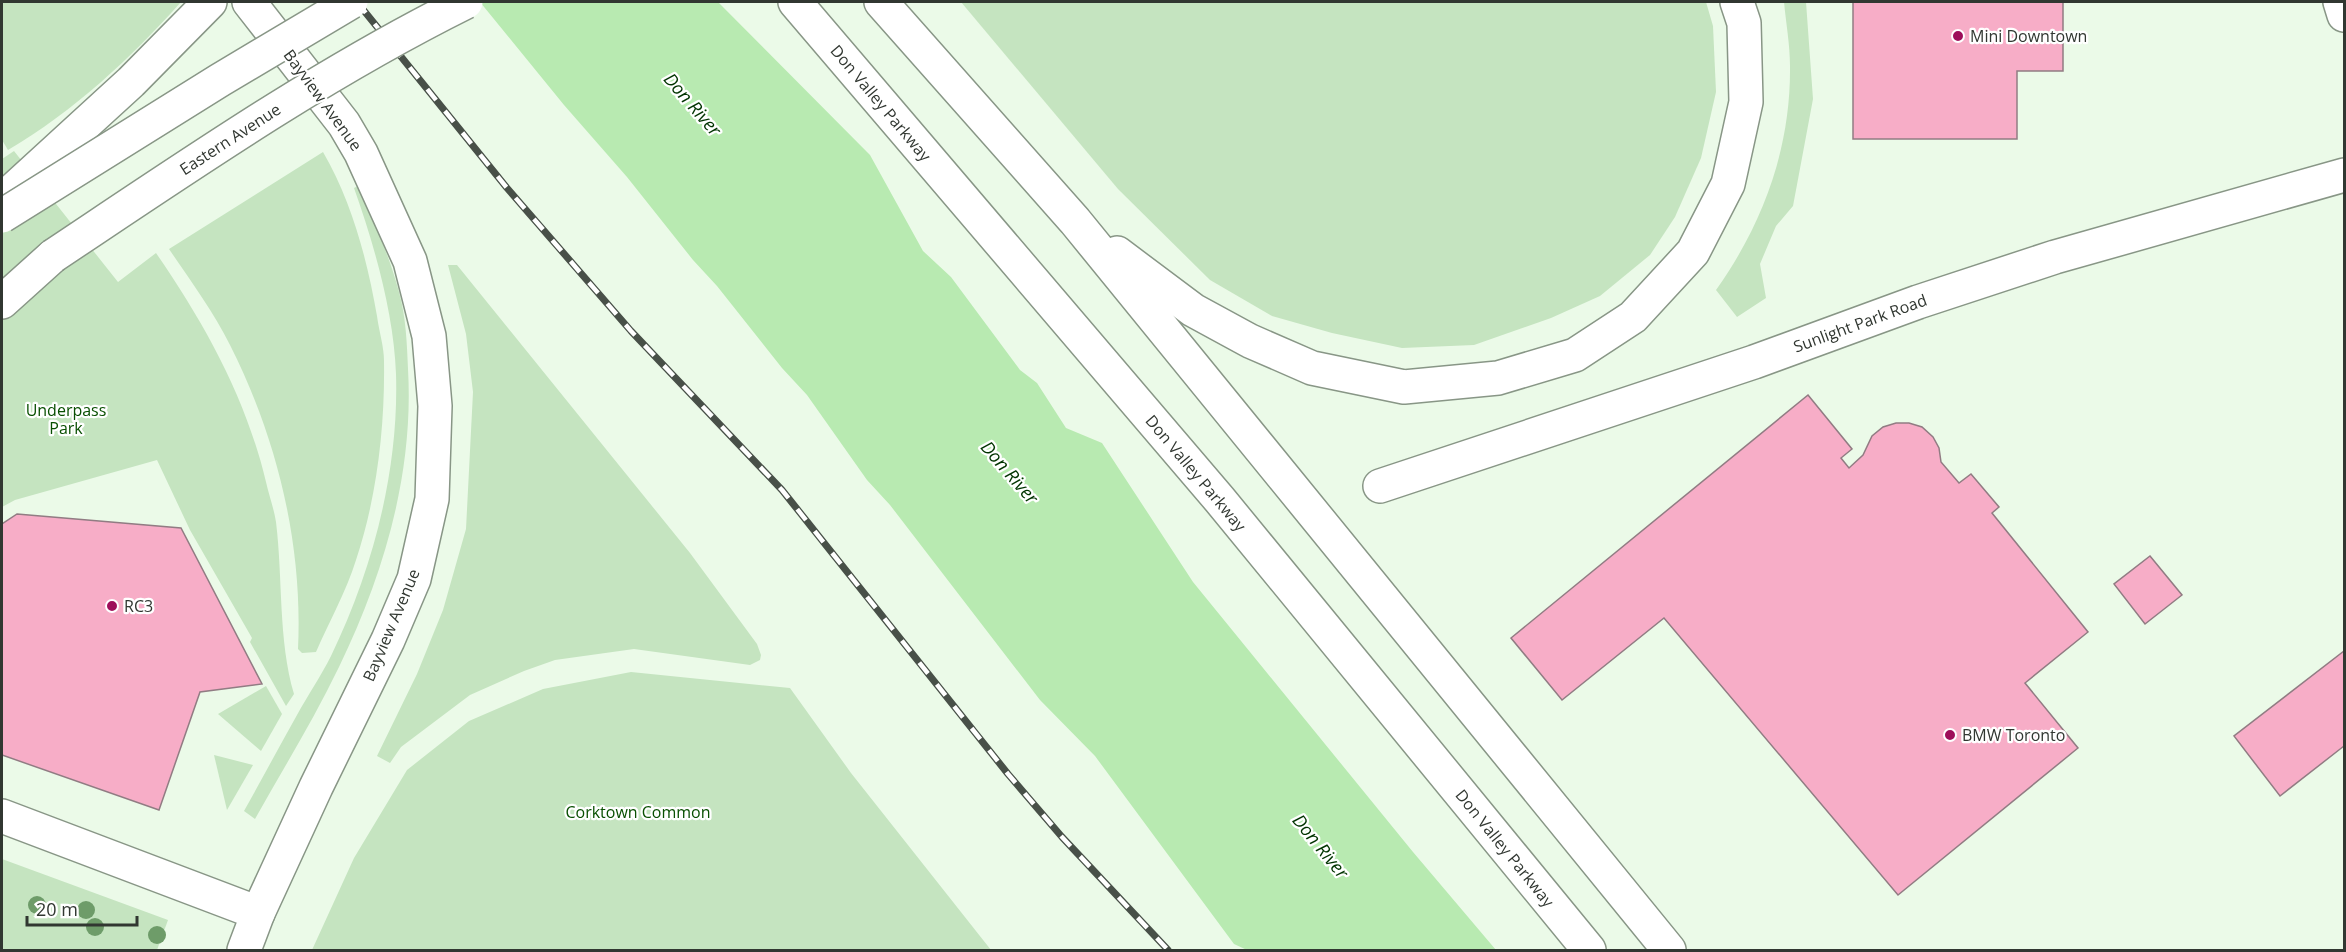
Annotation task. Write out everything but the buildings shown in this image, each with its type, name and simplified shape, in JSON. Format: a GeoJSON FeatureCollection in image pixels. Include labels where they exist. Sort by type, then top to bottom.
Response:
{"type":"FeatureCollection","features":[{"type":"Feature","properties":{"kind":"main road"},"geometry":{"type":"LineString","coordinates":[[2,200],[131,82],[210,2]]}},
{"type":"Feature","properties":{"kind":"main road","name":"Bayview Avenue"},"geometry":{"type":"LineString","coordinates":[[245,949],[258,913],[315,787],[388,640],[414,579],[432,499],[435,460],[435,406],[429,336],[410,261],[361,153],[344,124],[249,2]]}},
{"type":"Feature","properties":{"kind":"main road"},"geometry":{"type":"LineString","coordinates":[[2,216],[230,74],[351,2]]}},
{"type":"Feature","properties":{"kind":"main road","name":"Eastern Avenue"},"geometry":{"type":"LineString","coordinates":[[2,287],[53,256],[263,116],[417,26],[466,2]]}},
{"type":"Feature","properties":{"kind":"main road","name":"Don Valley Parkway"},"geometry":{"type":"LineString","coordinates":[[795,2],[1220,500],[1589,951]]}},
{"type":"Feature","properties":{"kind":"main road"},"geometry":{"type":"LineString","coordinates":[[881,2],[1075,221],[1669,951]]}},
{"type":"Feature","properties":{"kind":"main road"},"geometry":{"type":"LineString","coordinates":[[1075,221],[1193,310],[1250,341],[1312,368],[1404,387],[1498,378],[1575,354],[1633,317],[1693,252],[1728,184],[1746,102],[1744,23],[1737,2]]}},
{"type":"Feature","properties":{"kind":"main road"},"geometry":{"type":"LineString","coordinates":[[2340,2],[2344,15]]}},
{"type":"Feature","properties":{"kind":"main road","name":"Sunlight Park Road"},"geometry":{"type":"LineString","coordinates":[[1380,486],[1754,362],[1918,302],[2032,265],[2344,175]]}},
{"type":"Feature","properties":{"kind":"main road"},"geometry":{"type":"LineString","coordinates":[[2,302],[53,256]]}},
{"type":"Feature","properties":{"kind":"main road"},"geometry":{"type":"LineString","coordinates":[[2,816],[258,913]]}},
{"type":"Feature","properties":{"kind":"green space"},"geometry":{"type":"Polygon","coordinates":[[[2,2],[181,2],[122,63],[79,101],[8,150],[2,140],[2,2]]]}},
{"type":"Feature","properties":{"kind":"green space"},"geometry":{"type":"Polygon","coordinates":[[[961,2],[1706,2],[1713,26],[1716,92],[1701,158],[1675,217],[1650,255],[1600,296],[1551,318],[1474,345],[1402,348],[1332,333],[1272,316],[1210,280],[1118,189],[961,2]]]}},
{"type":"Feature","properties":{"kind":"green space"},"geometry":{"type":"Polygon","coordinates":[[[1784,2],[1806,2],[1813,99],[1793,206],[1776,226],[1760,264],[1766,298],[1737,317],[1716,290],[1748,239],[1771,184],[1779,156],[1789,96],[1790,66],[1784,2]]]}},
{"type":"Feature","properties":{"kind":"green space","name":"Underpass Park"},"geometry":{"type":"Polygon","coordinates":[[[14,151],[118,282],[156,253],[191,307],[222,363],[258,451],[275,517],[285,652],[294,694],[286,706],[250,642],[252,638],[190,530],[157,460],[15,500],[2,507],[2,159],[14,151]]]}},
{"type":"Feature","properties":{"kind":"green space"},"geometry":{"type":"Polygon","coordinates":[[[323,152],[350,211],[368,273],[384,356],[383,411],[374,487],[352,572],[316,652],[302,653],[298,649],[296,570],[291,531],[273,454],[261,417],[247,380],[223,332],[169,249],[323,152]]]}},
{"type":"Feature","properties":{"kind":"green space"},"geometry":{"type":"Polygon","coordinates":[[[358,186],[391,265],[405,321],[409,408],[401,484],[382,559],[355,632],[319,706],[255,819],[244,811],[327,663],[346,623],[371,554],[388,482],[396,410],[394,351],[382,280],[354,188],[358,186]]]}},
{"type":"Feature","properties":{"kind":"green space"},"geometry":{"type":"Polygon","coordinates":[[[448,265],[457,265],[690,553],[757,644],[761,655],[760,660],[750,665],[634,649],[555,660],[470,695],[401,747],[390,763],[377,756],[417,674],[443,610],[466,529],[473,392],[466,334],[448,265]]]}},
{"type":"Feature","properties":{"kind":"green space","name":"Corktown Common"},"geometry":{"type":"Polygon","coordinates":[[[631,672],[790,688],[851,773],[991,950],[312,950],[354,858],[407,770],[469,721],[543,689],[631,672]]]}},
{"type":"Feature","properties":{"kind":"green space"},"geometry":{"type":"Polygon","coordinates":[[[266,686],[282,714],[261,751],[218,714],[266,686]]]}},
{"type":"Feature","properties":{"kind":"green space"},"geometry":{"type":"Polygon","coordinates":[[[214,755],[253,765],[227,810],[214,755]]]}},
{"type":"Feature","properties":{"kind":"green space"},"geometry":{"type":"Polygon","coordinates":[[[2,859],[168,920],[157,950],[2,950],[2,859]]]}},
{"type":"Feature","properties":{"kind":"water","name":"Don River"},"geometry":{"type":"Polygon","coordinates":[[[480,2],[718,2],[870,155],[923,251],[951,277],[1020,370],[1037,383],[1066,428],[1102,443],[1193,582],[1496,950],[1247,950],[1234,944],[1095,756],[1040,700],[890,505],[867,480],[807,395],[782,368],[717,286],[480,2]]]}},
{"type":"Feature","properties":{"kind":"railway"},"geometry":{"type":"LineString","coordinates":[[357,2],[507,188],[631,331],[782,490],[1008,774],[1062,837],[1168,950]]}},
{"type":"Feature","properties":{"kind":"place","name":"Mini Downtown"},"geometry":{"type":"Point","coordinates":[1958,36]}},
{"type":"Feature","properties":{"kind":"place","name":"RC3"},"geometry":{"type":"Point","coordinates":[112,606]}},
{"type":"Feature","properties":{"kind":"place","name":"BMW Toronto"},"geometry":{"type":"Point","coordinates":[1950,735]}}]}
